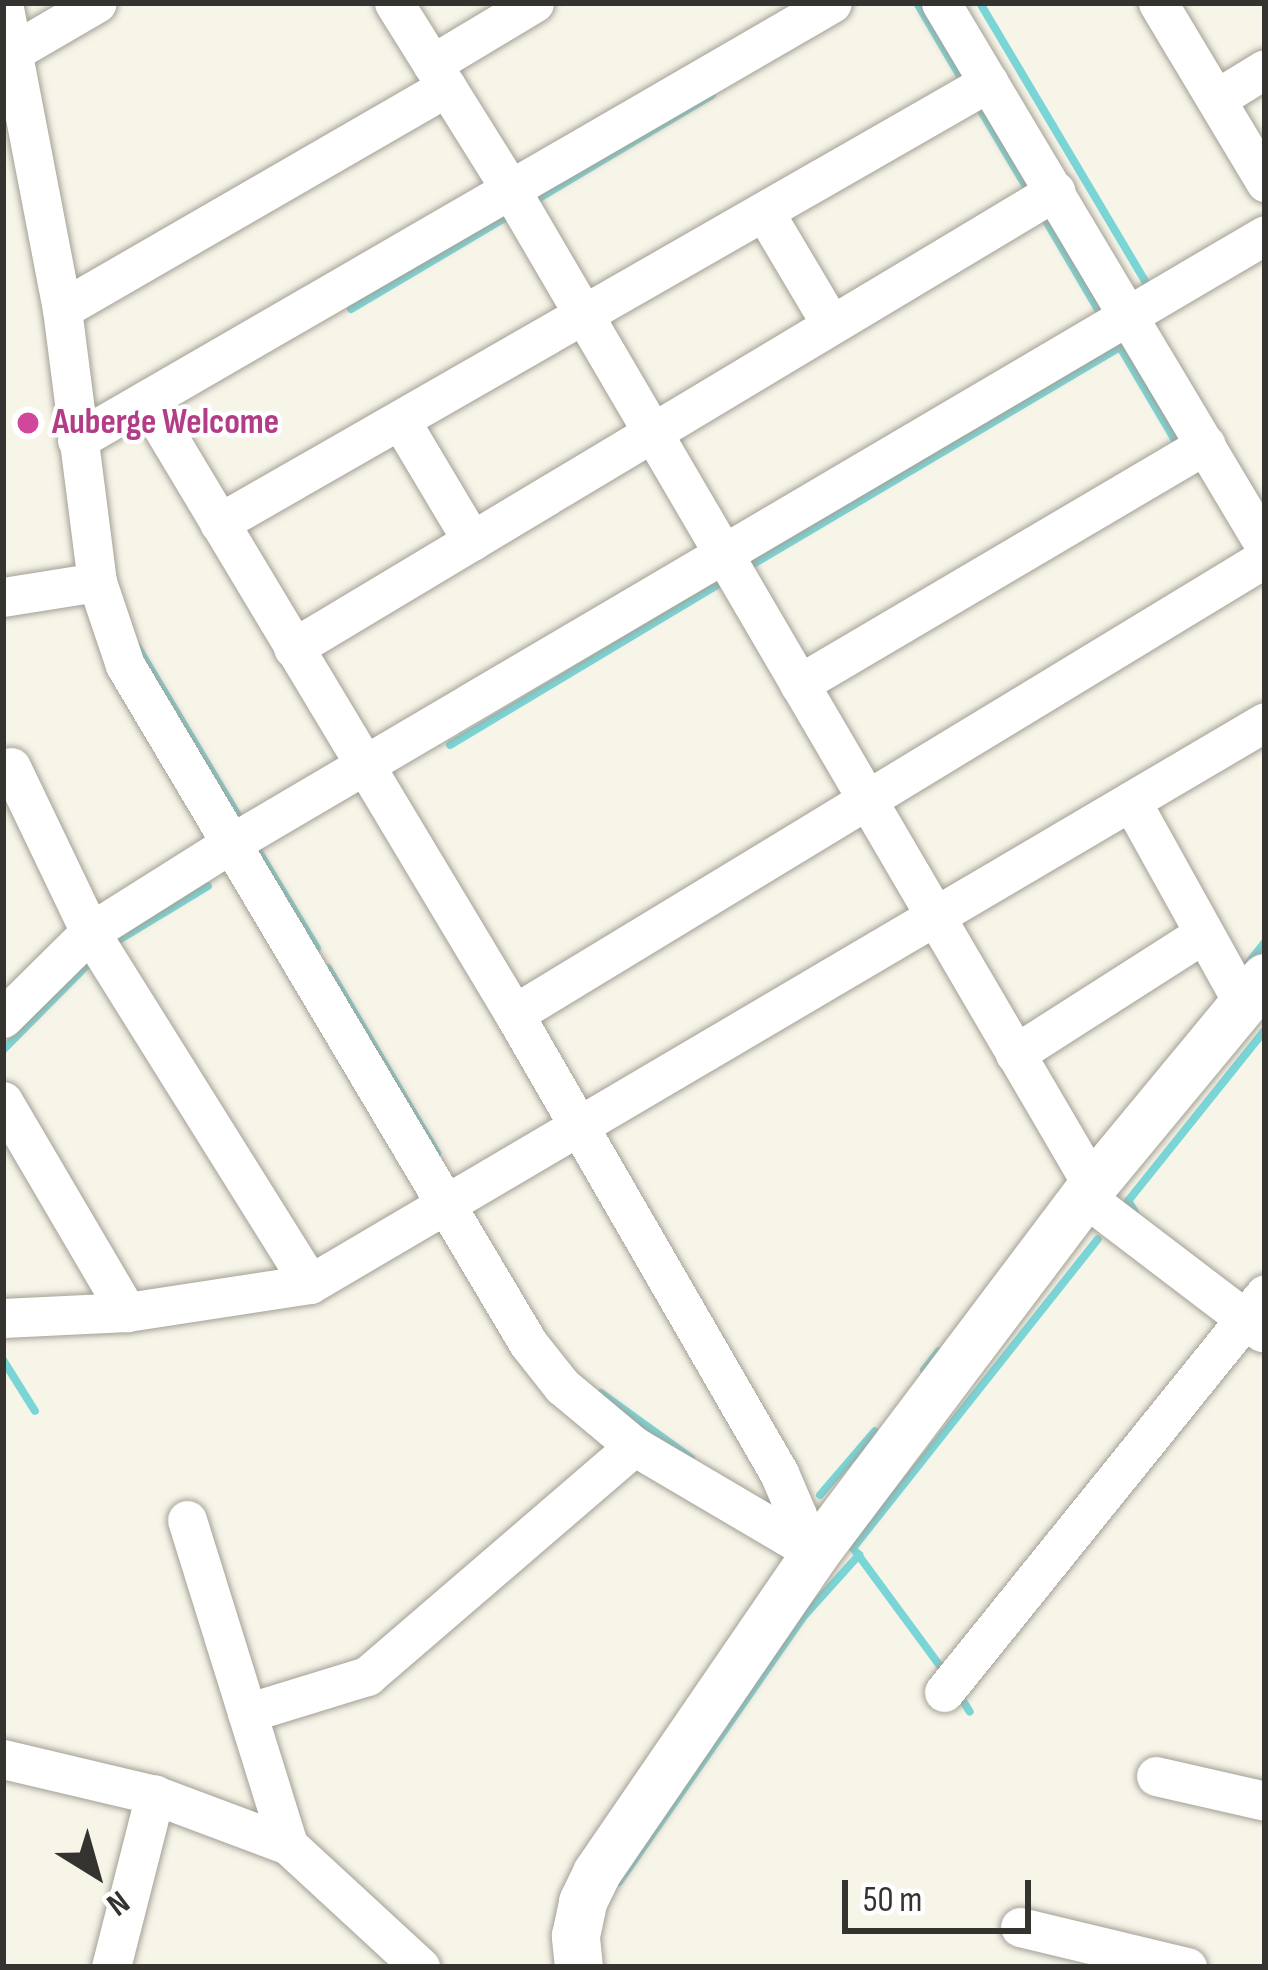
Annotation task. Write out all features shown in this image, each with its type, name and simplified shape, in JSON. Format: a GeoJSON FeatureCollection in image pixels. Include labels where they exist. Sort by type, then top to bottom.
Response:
{"type":"FeatureCollection","features":[{"type":"Feature","properties":{"kind":"main road"},"geometry":{"type":"LineString","coordinates":[[579,1967],[576,1936],[583,1902],[597,1874],[805,1547],[1255,991]]}},
{"type":"Feature","properties":{"kind":"street"},"geometry":{"type":"LineString","coordinates":[[3,3],[11,53],[12,107],[62,309],[97,582],[125,665],[528,1343],[562,1386],[634,1446],[805,1547]]}},
{"type":"Feature","properties":{"kind":"street"},"geometry":{"type":"LineString","coordinates":[[11,53],[97,3]]}},
{"type":"Feature","properties":{"kind":"street"},"geometry":{"type":"LineString","coordinates":[[394,3],[723,551],[1016,1054],[1089,1192],[1258,1316],[944,1692]]}},
{"type":"Feature","properties":{"kind":"street"},"geometry":{"type":"LineString","coordinates":[[62,309],[439,75],[534,3]]}},
{"type":"Feature","properties":{"kind":"street"},"geometry":{"type":"LineString","coordinates":[[77,440],[832,3]]}},
{"type":"Feature","properties":{"kind":"street"},"geometry":{"type":"LineString","coordinates":[[941,3],[1205,444],[1252,494],[1265,547]]}},
{"type":"Feature","properties":{"kind":"street"},"geometry":{"type":"LineString","coordinates":[[1159,3],[1265,182]]}},
{"type":"Feature","properties":{"kind":"street"},"geometry":{"type":"LineString","coordinates":[[1216,99],[1265,69]]}},
{"type":"Feature","properties":{"kind":"street"},"geometry":{"type":"LineString","coordinates":[[219,523],[989,82]]}},
{"type":"Feature","properties":{"kind":"street"},"geometry":{"type":"LineString","coordinates":[[293,648],[1055,191]]}},
{"type":"Feature","properties":{"kind":"street"},"geometry":{"type":"LineString","coordinates":[[765,214],[831,324]]}},
{"type":"Feature","properties":{"kind":"street"},"geometry":{"type":"LineString","coordinates":[[3,1018],[90,932],[230,844],[1265,235]]}},
{"type":"Feature","properties":{"kind":"street"},"geometry":{"type":"LineString","coordinates":[[146,400],[514,1014],[779,1473],[805,1547]]}},
{"type":"Feature","properties":{"kind":"street"},"geometry":{"type":"LineString","coordinates":[[400,420],[472,541]]}},
{"type":"Feature","properties":{"kind":"street"},"geometry":{"type":"LineString","coordinates":[[799,684],[1205,444]]}},
{"type":"Feature","properties":{"kind":"street"},"geometry":{"type":"LineString","coordinates":[[514,1014],[1265,559]]}},
{"type":"Feature","properties":{"kind":"street"},"geometry":{"type":"LineString","coordinates":[[3,597],[97,582]]}},
{"type":"Feature","properties":{"kind":"street"},"geometry":{"type":"LineString","coordinates":[[3,1318],[127,1312],[310,1284],[581,1129],[1265,722]]}},
{"type":"Feature","properties":{"kind":"street"},"geometry":{"type":"LineString","coordinates":[[6,764],[90,932],[310,1284]]}},
{"type":"Feature","properties":{"kind":"street"},"geometry":{"type":"LineString","coordinates":[[1131,801],[1204,933],[1255,991]]}},
{"type":"Feature","properties":{"kind":"street"},"geometry":{"type":"LineString","coordinates":[[1016,1054],[1204,933]]}},
{"type":"Feature","properties":{"kind":"street"},"geometry":{"type":"LineString","coordinates":[[3,1100],[127,1312]]}},
{"type":"Feature","properties":{"kind":"street"},"geometry":{"type":"LineString","coordinates":[[247,1712],[367,1676],[634,1446]]}},
{"type":"Feature","properties":{"kind":"street"},"geometry":{"type":"LineString","coordinates":[[187,1520],[288,1845]]}},
{"type":"Feature","properties":{"kind":"street"},"geometry":{"type":"LineString","coordinates":[[3,1759],[155,1795],[288,1845],[420,1967]]}},
{"type":"Feature","properties":{"kind":"street"},"geometry":{"type":"LineString","coordinates":[[1156,1776],[1265,1802]]}},
{"type":"Feature","properties":{"kind":"street"},"geometry":{"type":"LineString","coordinates":[[111,1967],[155,1795]]}},
{"type":"Feature","properties":{"kind":"street"},"geometry":{"type":"LineString","coordinates":[[1020,1927],[1187,1967]]}},
{"type":"Feature","properties":{"kind":"waterway"},"geometry":{"type":"LineString","coordinates":[[917,3],[963,81]]}},
{"type":"Feature","properties":{"kind":"waterway"},"geometry":{"type":"LineString","coordinates":[[980,3],[1147,284]]}},
{"type":"Feature","properties":{"kind":"waterway"},"geometry":{"type":"LineString","coordinates":[[534,201],[712,95]]}},
{"type":"Feature","properties":{"kind":"waterway"},"geometry":{"type":"LineString","coordinates":[[977,104],[1025,185]]}},
{"type":"Feature","properties":{"kind":"waterway"},"geometry":{"type":"LineString","coordinates":[[1042,214],[1099,311]]}},
{"type":"Feature","properties":{"kind":"waterway"},"geometry":{"type":"LineString","coordinates":[[351,309],[510,215]]}},
{"type":"Feature","properties":{"kind":"waterway"},"geometry":{"type":"LineString","coordinates":[[755,563],[1120,347],[1178,445]]}},
{"type":"Feature","properties":{"kind":"waterway"},"geometry":{"type":"LineString","coordinates":[[450,745],[726,580]]}},
{"type":"Feature","properties":{"kind":"waterway"},"geometry":{"type":"LineString","coordinates":[[137,646],[243,824]]}},
{"type":"Feature","properties":{"kind":"waterway"},"geometry":{"type":"LineString","coordinates":[[256,847],[317,948]]}},
{"type":"Feature","properties":{"kind":"waterway"},"geometry":{"type":"LineString","coordinates":[[112,944],[208,886]]}},
{"type":"Feature","properties":{"kind":"waterway"},"geometry":{"type":"LineString","coordinates":[[1247,965],[1265,942]]}},
{"type":"Feature","properties":{"kind":"waterway"},"geometry":{"type":"LineString","coordinates":[[3,1050],[91,961]]}},
{"type":"Feature","properties":{"kind":"waterway"},"geometry":{"type":"LineString","coordinates":[[328,968],[437,1153]]}},
{"type":"Feature","properties":{"kind":"waterway"},"geometry":{"type":"LineString","coordinates":[[1135,1212],[1128,1201],[1265,1030]]}},
{"type":"Feature","properties":{"kind":"waterway"},"geometry":{"type":"LineString","coordinates":[[943,1670],[853,1548],[1098,1239]]}},
{"type":"Feature","properties":{"kind":"waterway"},"geometry":{"type":"LineString","coordinates":[[924,1370],[939,1351]]}},
{"type":"Feature","properties":{"kind":"waterway"},"geometry":{"type":"LineString","coordinates":[[3,1360],[35,1411]]}},
{"type":"Feature","properties":{"kind":"waterway"},"geometry":{"type":"LineString","coordinates":[[601,1393],[691,1458]]}},
{"type":"Feature","properties":{"kind":"waterway"},"geometry":{"type":"LineString","coordinates":[[820,1495],[875,1431]]}},
{"type":"Feature","properties":{"kind":"waterway"},"geometry":{"type":"LineString","coordinates":[[619,1882],[803,1617],[859,1555]]}},
{"type":"Feature","properties":{"kind":"waterway"},"geometry":{"type":"LineString","coordinates":[[958,1693],[970,1712]]}},
{"type":"Feature","properties":{"kind":"place","name":"Auberge Welcome"},"geometry":{"type":"Point","coordinates":[28,423]}}]}
